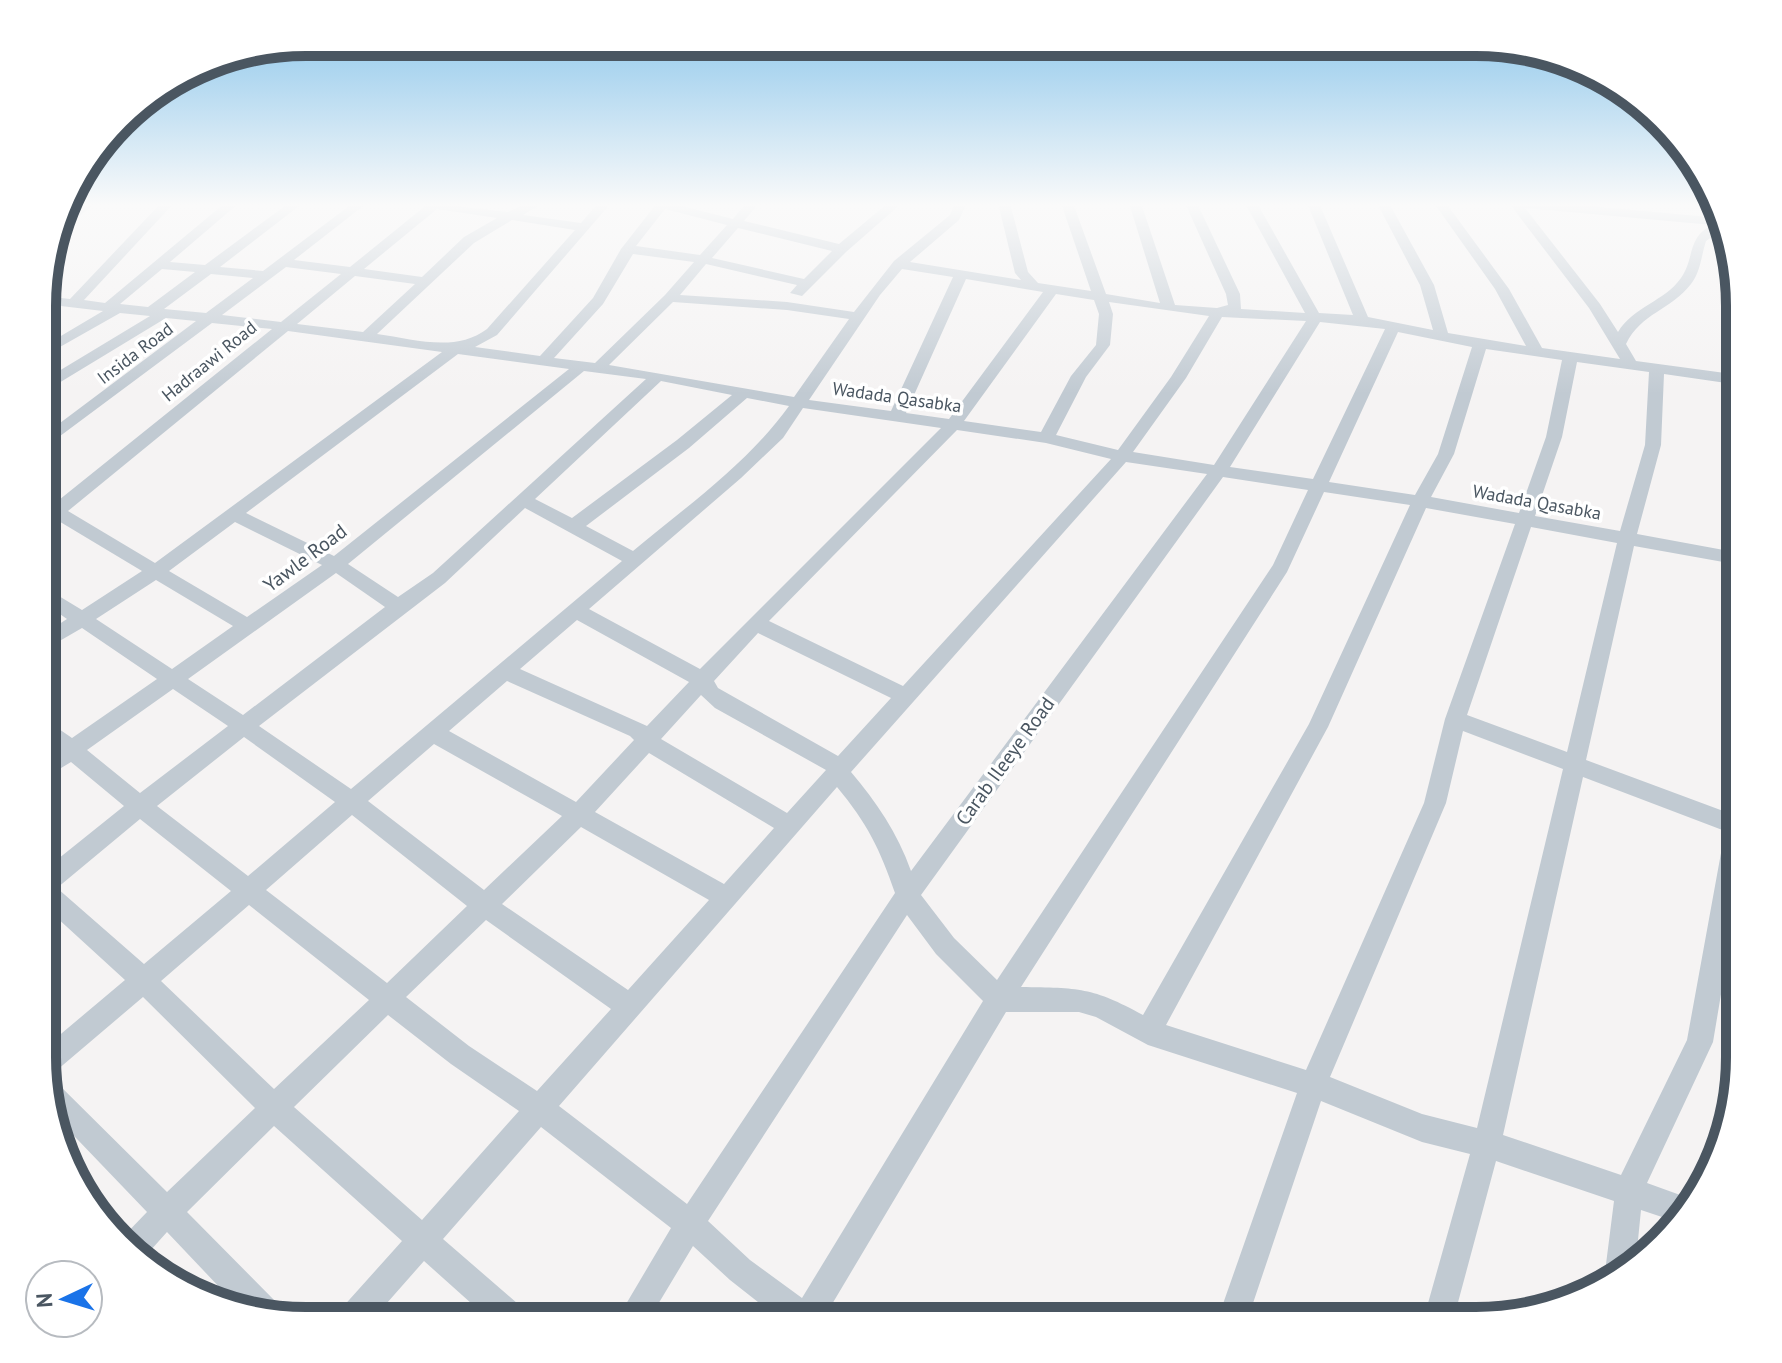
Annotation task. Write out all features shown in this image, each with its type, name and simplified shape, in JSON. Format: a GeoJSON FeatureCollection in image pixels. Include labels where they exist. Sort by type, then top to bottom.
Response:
{"type":"FeatureCollection","features":[{"type":"Feature","properties":{"kind":"street"},"geometry":{"type":"LineString","coordinates":[[74,303],[108,267]]}},
{"type":"Feature","properties":{"kind":"street"},"geometry":{"type":"LineString","coordinates":[[56,344],[113,308],[156,267]]}},
{"type":"Feature","properties":{"kind":"street"},"geometry":{"type":"LineString","coordinates":[[179,267],[265,275]]}},
{"type":"Feature","properties":{"kind":"street"},"geometry":{"type":"LineString","coordinates":[[56,379],[158,313],[214,267]]}},
{"type":"Feature","properties":{"kind":"street","name":"Insida Road"},"geometry":{"type":"LineString","coordinates":[[56,434],[212,318],[275,267]]}},
{"type":"Feature","properties":{"kind":"street"},"geometry":{"type":"LineString","coordinates":[[325,267],[425,281]]}},
{"type":"Feature","properties":{"kind":"street","name":"Hadraawi Road"},"geometry":{"type":"LineString","coordinates":[[56,511],[282,326],[361,267]]}},
{"type":"Feature","properties":{"kind":"street"},"geometry":{"type":"LineString","coordinates":[[365,338],[440,267]]}},
{"type":"Feature","properties":{"kind":"street"},"geometry":{"type":"LineString","coordinates":[[56,635],[158,570],[455,349],[480,341],[492,332],[548,267]]}},
{"type":"Feature","properties":{"kind":"street"},"geometry":{"type":"LineString","coordinates":[[543,361],[598,301],[619,267]]}},
{"type":"Feature","properties":{"kind":"street","name":"Yawle Road"},"geometry":{"type":"LineString","coordinates":[[57,761],[336,564],[589,367],[670,298],[698,267]]}},
{"type":"Feature","properties":{"kind":"street"},"geometry":{"type":"LineString","coordinates":[[739,267],[779,274],[805,283]]}},
{"type":"Feature","properties":{"kind":"street"},"geometry":{"type":"LineString","coordinates":[[787,306],[822,267]]}},
{"type":"Feature","properties":{"kind":"street"},"geometry":{"type":"LineString","coordinates":[[57,1054],[735,474],[777,434],[856,316],[897,267]]}},
{"type":"Feature","properties":{"kind":"street"},"geometry":{"type":"LineString","coordinates":[[915,267],[1169,308],[1362,320],[1480,344],[1726,378]]}},
{"type":"Feature","properties":{"kind":"street"},"geometry":{"type":"LineString","coordinates":[[1020,267],[1022,273],[1042,287]]}},
{"type":"Feature","properties":{"kind":"street"},"geometry":{"type":"LineString","coordinates":[[1046,438],[1079,376],[1103,345],[1106,314],[1089,267]]}},
{"type":"Feature","properties":{"kind":"street"},"geometry":{"type":"LineString","coordinates":[[1156,267],[1169,308]]}},
{"type":"Feature","properties":{"kind":"street"},"geometry":{"type":"LineString","coordinates":[[365,1306],[1122,456],[1178,378],[1218,312],[1232,309],[1235,304],[1219,267]]}},
{"type":"Feature","properties":{"kind":"street"},"geometry":{"type":"LineString","coordinates":[[1286,267],[1315,318]]}},
{"type":"Feature","properties":{"kind":"street"},"geometry":{"type":"LineString","coordinates":[[1340,267],[1362,320]]}},
{"type":"Feature","properties":{"kind":"street"},"geometry":{"type":"LineString","coordinates":[[1417,267],[1427,285],[1442,337]]}},
{"type":"Feature","properties":{"kind":"street"},"geometry":{"type":"LineString","coordinates":[[1486,267],[1502,289],[1537,353]]}},
{"type":"Feature","properties":{"kind":"street"},"geometry":{"type":"LineString","coordinates":[[1564,267],[1595,307],[1631,365]]}},
{"type":"Feature","properties":{"kind":"street"},"geometry":{"type":"LineString","coordinates":[[1618,345],[1628,325],[1661,303],[1690,276],[1692,267]]}},
{"type":"Feature","properties":{"kind":"street"},"geometry":{"type":"LineString","coordinates":[[896,417],[961,274]]}},
{"type":"Feature","properties":{"kind":"street"},"geometry":{"type":"LineString","coordinates":[[138,1242],[579,814],[755,623],[953,425],[1042,287]]}},
{"type":"Feature","properties":{"kind":"street"},"geometry":{"type":"LineString","coordinates":[[670,298],[787,306],[856,316]]}},
{"type":"Feature","properties":{"kind":"street","name":"Wadada Qasabka"},"geometry":{"type":"LineString","coordinates":[[56,303],[282,326],[658,376],[799,403],[1046,438],[1122,456],[1420,501],[1726,556]]}},
{"type":"Feature","properties":{"kind":"street","name":"Carab Ileeye Road"},"geometry":{"type":"LineString","coordinates":[[640,1306],[690,1224],[907,895],[1235,448],[1315,318]]}},
{"type":"Feature","properties":{"kind":"street"},"geometry":{"type":"LineString","coordinates":[[815,1306],[999,999],[1281,567],[1393,326]]}},
{"type":"Feature","properties":{"kind":"street"},"geometry":{"type":"LineString","coordinates":[[1148,1032],[1318,727],[1420,501],[1446,454],[1480,344]]}},
{"type":"Feature","properties":{"kind":"street"},"geometry":{"type":"LineString","coordinates":[[1237,1307],[1312,1087],[1435,803],[1455,719],[1554,437],[1570,358]]}},
{"type":"Feature","properties":{"kind":"street"},"geometry":{"type":"LineString","coordinates":[[1442,1307],[1487,1144],[1627,538],[1653,445],[1657,369]]}},
{"type":"Feature","properties":{"kind":"street"},"geometry":{"type":"LineString","coordinates":[[57,876],[140,806],[439,578],[658,376]]}},
{"type":"Feature","properties":{"kind":"street"},"geometry":{"type":"LineString","coordinates":[[572,527],[683,444],[745,392]]}},
{"type":"Feature","properties":{"kind":"street"},"geometry":{"type":"LineString","coordinates":[[524,500],[635,560]]}},
{"type":"Feature","properties":{"kind":"street"},"geometry":{"type":"LineString","coordinates":[[234,514],[336,564],[398,607]]}},
{"type":"Feature","properties":{"kind":"street"},"geometry":{"type":"LineString","coordinates":[[56,519],[158,570],[249,627]]}},
{"type":"Feature","properties":{"kind":"street"},"geometry":{"type":"LineString","coordinates":[[56,602],[244,726],[352,802],[484,905],[630,1007]]}},
{"type":"Feature","properties":{"kind":"street"},"geometry":{"type":"LineString","coordinates":[[577,611],[703,680],[711,694],[722,702],[839,770],[869,809],[890,844],[907,895],[945,946],[999,999],[1079,1000],[1101,1006],[1148,1032],[1340,1094],[1422,1128],[1487,1144],[1676,1207]]}},
{"type":"Feature","properties":{"kind":"street"},"geometry":{"type":"LineString","coordinates":[[755,623],[905,696]]}},
{"type":"Feature","properties":{"kind":"street"},"geometry":{"type":"LineString","coordinates":[[504,671],[637,730],[647,741],[790,826]]}},
{"type":"Feature","properties":{"kind":"street"},"geometry":{"type":"LineString","coordinates":[[1455,719],[1725,822]]}},
{"type":"Feature","properties":{"kind":"street"},"geometry":{"type":"LineString","coordinates":[[433,733],[726,897]]}},
{"type":"Feature","properties":{"kind":"street"},"geometry":{"type":"LineString","coordinates":[[57,737],[460,1055],[540,1109],[690,1224],[740,1270],[789,1306]]}},
{"type":"Feature","properties":{"kind":"street"},"geometry":{"type":"LineString","coordinates":[[1621,1260],[1629,1190],[1700,1042],[1725,899]]}},
{"type":"Feature","properties":{"kind":"street"},"geometry":{"type":"LineString","coordinates":[[57,901],[274,1108],[497,1306]]}},
{"type":"Feature","properties":{"kind":"street"},"geometry":{"type":"LineString","coordinates":[[61,1103],[253,1301]]}}]}
